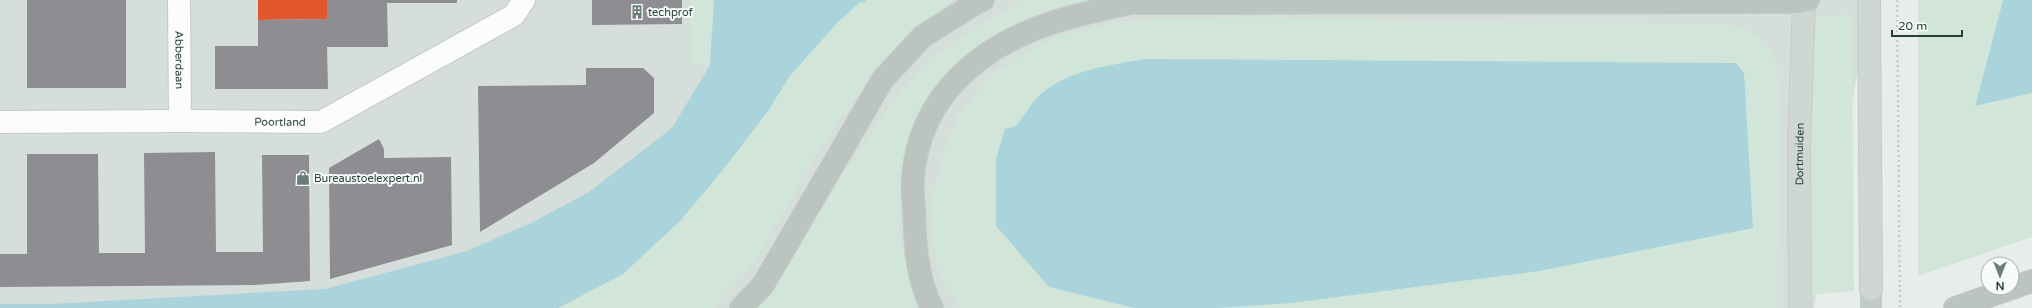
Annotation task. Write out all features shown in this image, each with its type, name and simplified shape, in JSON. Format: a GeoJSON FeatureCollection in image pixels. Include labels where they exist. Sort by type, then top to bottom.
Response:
{"type":"FeatureCollection","features":[{"type":"Feature","properties":{"kind":"highway"},"geometry":{"type":"LineString","coordinates":[[741,308],[763,285],[883,79],[923,36],[983,0]]}},
{"type":"Feature","properties":{"kind":"highway"},"geometry":{"type":"LineString","coordinates":[[932,308],[924,292],[915,252],[913,178],[919,143],[931,114],[948,88],[971,65],[994,48],[1053,22],[1130,3],[1805,0]]}},
{"type":"Feature","properties":{"kind":"highway"},"geometry":{"type":"LineString","coordinates":[[1956,308],[2032,281]]}},
{"type":"Feature","properties":{"kind":"main road","name":"Dortmuiden"},"geometry":{"type":"LineString","coordinates":[[1800,308],[1798,147],[1805,0]]}},
{"type":"Feature","properties":{"kind":"main road"},"geometry":{"type":"LineString","coordinates":[[1869,0],[1871,289]]}},
{"type":"Feature","properties":{"kind":"street","name":"Abberdaan"},"geometry":{"type":"LineString","coordinates":[[179,0],[180,120]]}},
{"type":"Feature","properties":{"kind":"street","name":"Poortland"},"geometry":{"type":"LineString","coordinates":[[0,122],[180,120],[321,122],[514,15],[524,0]]}},
{"type":"Feature","properties":{"kind":"path"},"geometry":{"type":"LineString","coordinates":[[1897,0],[1900,308]]}},
{"type":"Feature","properties":{"kind":"shaded area"},"geometry":{"type":"Polygon","coordinates":[[[0,0],[1871,0],[1814,308],[0,308],[0,0]]]}},
{"type":"Feature","properties":{"kind":"green space"},"geometry":{"type":"Polygon","coordinates":[[[691,0],[714,0],[710,65],[690,63],[691,0]]]}},
{"type":"Feature","properties":{"kind":"green space"},"geometry":{"type":"Polygon","coordinates":[[[866,0],[953,0],[937,12],[870,76],[817,153],[753,264],[713,308],[558,308],[623,274],[681,220],[725,167],[768,111],[789,77],[839,21],[861,1],[863,3],[866,0]]]}},
{"type":"Feature","properties":{"kind":"green space"},"geometry":{"type":"Polygon","coordinates":[[[1024,0],[1099,0],[1067,4],[1034,16],[957,67],[905,173],[898,226],[911,288],[922,308],[757,308],[778,282],[834,189],[888,107],[929,60],[994,16],[1024,0]]]}},
{"type":"Feature","properties":{"kind":"green space"},"geometry":{"type":"Polygon","coordinates":[[[1918,0],[2003,0],[1975,106],[2032,93],[2032,237],[1918,276],[1918,0]]]}},
{"type":"Feature","properties":{"kind":"green space"},"geometry":{"type":"Polygon","coordinates":[[[1852,15],[1854,291],[1809,295],[1811,16],[1852,15]]]}},
{"type":"Feature","properties":{"kind":"green space"},"geometry":{"type":"Polygon","coordinates":[[[1246,17],[1480,22],[1728,24],[1751,32],[1766,44],[1777,63],[1779,121],[1777,308],[960,308],[937,269],[930,206],[946,145],[960,112],[994,72],[1056,37],[1121,21],[1246,17]]]}},
{"type":"Feature","properties":{"kind":"water"},"geometry":{"type":"Polygon","coordinates":[[[714,0],[866,0],[863,3],[861,1],[839,21],[789,77],[768,111],[725,167],[681,220],[623,274],[558,308],[0,308],[0,304],[50,304],[325,289],[467,251],[533,222],[589,192],[672,128],[710,65],[714,0]]]}},
{"type":"Feature","properties":{"kind":"water"},"geometry":{"type":"Polygon","coordinates":[[[2003,0],[2032,0],[2032,93],[1975,106],[2003,0]]]}},
{"type":"Feature","properties":{"kind":"water"},"geometry":{"type":"Polygon","coordinates":[[[1144,59],[1736,63],[1744,73],[1753,228],[1539,271],[1291,303],[1217,308],[1135,308],[1049,287],[996,226],[996,159],[1005,129],[1016,126],[1036,99],[1047,89],[1059,82],[1073,75],[1101,67],[1144,59]]]}},
{"type":"Feature","properties":{"kind":"building: Shops"},"geometry":{"type":"Polygon","coordinates":[[[258,0],[327,0],[327,19],[258,20],[258,0]]]}},
{"type":"Feature","properties":{"kind":"building: Industry"},"geometry":{"type":"Polygon","coordinates":[[[27,0],[126,0],[126,88],[27,88],[27,0]]]}},
{"type":"Feature","properties":{"kind":"building: Industry"},"geometry":{"type":"Polygon","coordinates":[[[327,0],[457,0],[457,3],[387,3],[388,47],[327,47],[328,89],[215,89],[215,46],[258,46],[258,20],[327,19],[327,0]]]}},
{"type":"Feature","properties":{"kind":"building: Industry","name":"techprof"},"geometry":{"type":"Polygon","coordinates":[[[592,0],[682,0],[682,24],[592,25],[592,0]]]}},
{"type":"Feature","properties":{"kind":"building: Industry"},"geometry":{"type":"Polygon","coordinates":[[[586,68],[643,68],[654,78],[654,113],[594,163],[480,232],[478,86],[586,85],[586,68]]]}},
{"type":"Feature","properties":{"kind":"building: Industry"},"geometry":{"type":"Polygon","coordinates":[[[379,139],[384,149],[384,158],[451,157],[452,245],[330,279],[329,168],[379,139]]]}},
{"type":"Feature","properties":{"kind":"building: Industry"},"geometry":{"type":"Polygon","coordinates":[[[215,152],[216,252],[263,252],[262,155],[309,155],[310,281],[255,285],[0,287],[0,254],[27,254],[27,154],[98,154],[99,253],[145,253],[144,153],[215,152]]]}},
{"type":"Feature","properties":{"kind":"tunnel"},"geometry":{"type":"LineString","coordinates":[[1871,289],[1871,308]]}},
{"type":"Feature","properties":{"kind":"place","name":"techprof"},"geometry":{"type":"Point","coordinates":[637,12]}},
{"type":"Feature","properties":{"kind":"place","name":"Bureaustoelexpert.nl"},"geometry":{"type":"Point","coordinates":[303,178]}}]}
